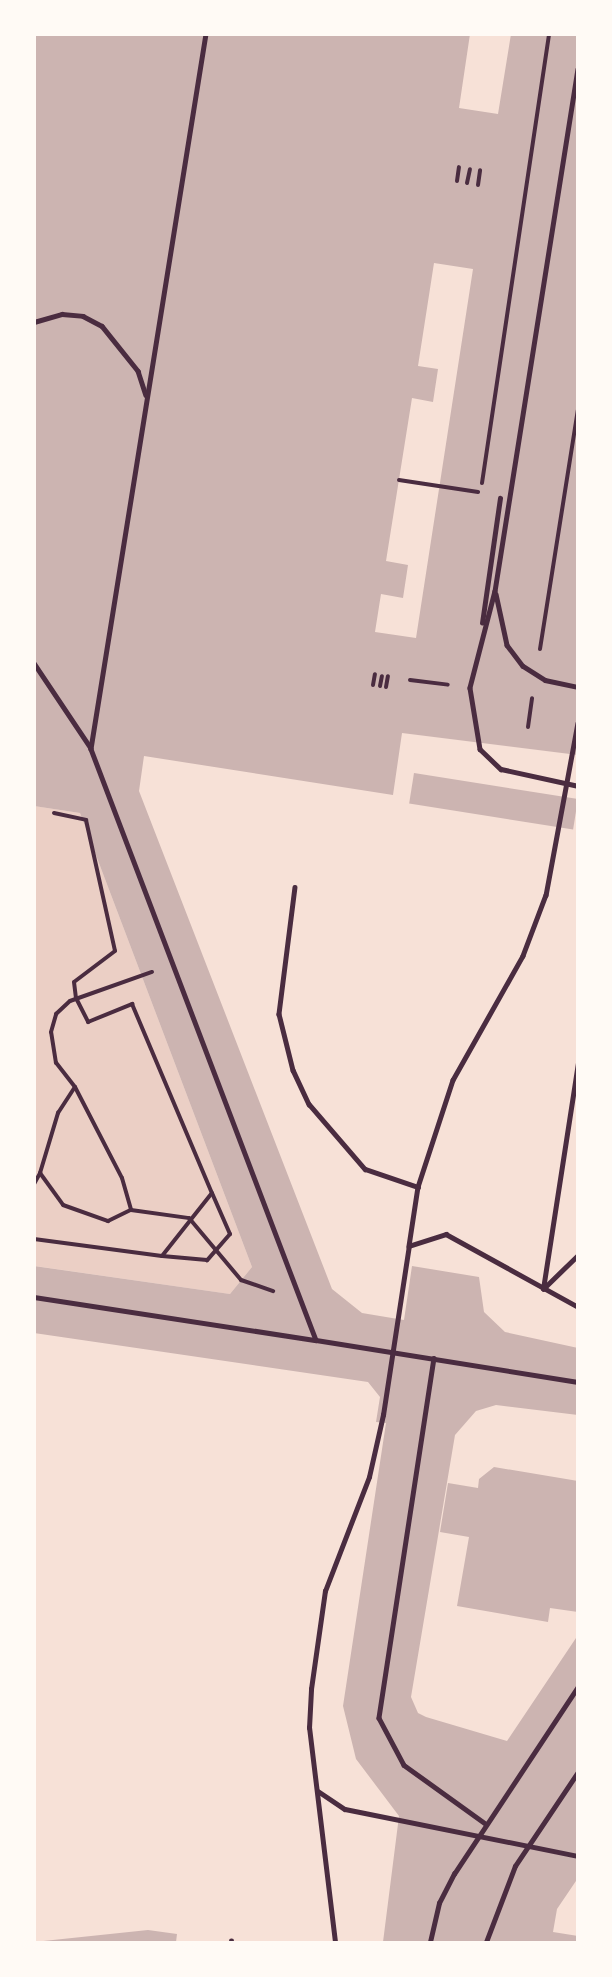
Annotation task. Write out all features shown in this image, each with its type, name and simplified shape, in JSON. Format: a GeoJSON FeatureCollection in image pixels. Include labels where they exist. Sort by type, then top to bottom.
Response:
{"type":"FeatureCollection","features":[{"type":"Feature","properties":{"kind":"lane"},"geometry":{"type":"LineString","coordinates":[[91,748],[206,34]]}},
{"type":"Feature","properties":{"kind":"lane"},"geometry":{"type":"LineString","coordinates":[[578,69],[495,591],[470,688],[480,748],[501,769],[578,786]]}},
{"type":"Feature","properties":{"kind":"lane"},"geometry":{"type":"LineString","coordinates":[[34,322],[62,314],[83,316],[102,326],[138,371],[147,397]]}},
{"type":"Feature","properties":{"kind":"lane"},"geometry":{"type":"LineString","coordinates":[[482,624],[500,498]]}},
{"type":"Feature","properties":{"kind":"lane"},"geometry":{"type":"LineString","coordinates":[[495,591],[507,645],[523,666],[545,680],[578,687]]}},
{"type":"Feature","properties":{"kind":"lane"},"geometry":{"type":"LineString","coordinates":[[34,663],[91,748],[316,1340]]}},
{"type":"Feature","properties":{"kind":"lane"},"geometry":{"type":"LineString","coordinates":[[334,1942],[309,1728],[317,1632],[335,1554],[369,1477],[410,1246],[418,1187],[453,1080],[523,956],[542,906],[570,776],[578,723]]}},
{"type":"Feature","properties":{"kind":"lane"},"geometry":{"type":"LineString","coordinates":[[570,776],[578,777]]}},
{"type":"Feature","properties":{"kind":"lane"},"geometry":{"type":"LineString","coordinates":[[295,888],[279,1014],[293,1070],[309,1104],[365,1169],[418,1187]]}},
{"type":"Feature","properties":{"kind":"lane"},"geometry":{"type":"LineString","coordinates":[[543,1289],[578,1062]]}},
{"type":"Feature","properties":{"kind":"lane"},"geometry":{"type":"LineString","coordinates":[[410,1246],[446,1234],[578,1307]]}},
{"type":"Feature","properties":{"kind":"lane"},"geometry":{"type":"LineString","coordinates":[[543,1289],[578,1255]]}},
{"type":"Feature","properties":{"kind":"lane"},"geometry":{"type":"LineString","coordinates":[[34,1297],[578,1382]]}},
{"type":"Feature","properties":{"kind":"lane"},"geometry":{"type":"LineString","coordinates":[[434,1359],[379,1718],[404,1765],[486,1824]]}},
{"type":"Feature","properties":{"kind":"lane"},"geometry":{"type":"LineString","coordinates":[[429,1942],[439,1903],[486,1824],[578,1687]]}},
{"type":"Feature","properties":{"kind":"lane"},"geometry":{"type":"LineString","coordinates":[[486,1942],[515,1866],[578,1772]]}},
{"type":"Feature","properties":{"kind":"lane"},"geometry":{"type":"LineString","coordinates":[[317,1791],[345,1809],[578,1856]]}},
{"type":"Feature","properties":{"kind":"path"},"geometry":{"type":"LineString","coordinates":[[478,503],[549,34]]}},
{"type":"Feature","properties":{"kind":"path"},"geometry":{"type":"LineString","coordinates":[[457,181],[459,167]]}},
{"type":"Feature","properties":{"kind":"path"},"geometry":{"type":"LineString","coordinates":[[467,183],[470,169]]}},
{"type":"Feature","properties":{"kind":"path"},"geometry":{"type":"LineString","coordinates":[[478,185],[480,170]]}},
{"type":"Feature","properties":{"kind":"path"},"geometry":{"type":"LineString","coordinates":[[539,656],[578,410]]}},
{"type":"Feature","properties":{"kind":"path"},"geometry":{"type":"LineString","coordinates":[[399,480],[480,492]]}},
{"type":"Feature","properties":{"kind":"path"},"geometry":{"type":"LineString","coordinates":[[373,685],[375,674]]}},
{"type":"Feature","properties":{"kind":"path"},"geometry":{"type":"LineString","coordinates":[[450,686],[451,674]]}},
{"type":"Feature","properties":{"kind":"path"},"geometry":{"type":"LineString","coordinates":[[380,686],[382,676]]}},
{"type":"Feature","properties":{"kind":"path"},"geometry":{"type":"LineString","coordinates":[[386,687],[388,676]]}},
{"type":"Feature","properties":{"kind":"path"},"geometry":{"type":"LineString","coordinates":[[410,680],[470,688]]}},
{"type":"Feature","properties":{"kind":"path"},"geometry":{"type":"LineString","coordinates":[[528,727],[533,692]]}},
{"type":"Feature","properties":{"kind":"path"},"geometry":{"type":"LineString","coordinates":[[34,1239],[207,1260],[230,1234],[132,1004],[88,1022],[76,998],[74,982],[115,951],[86,820],[54,813]]}},
{"type":"Feature","properties":{"kind":"path"},"geometry":{"type":"LineString","coordinates":[[131,1209],[122,1178],[75,1087],[56,1063],[51,1032],[56,1014],[76,998],[164,968]]}},
{"type":"Feature","properties":{"kind":"path"},"geometry":{"type":"LineString","coordinates":[[34,1184],[40,1173],[58,1113],[75,1087]]}},
{"type":"Feature","properties":{"kind":"path"},"geometry":{"type":"LineString","coordinates":[[40,1173],[63,1206],[93,1218],[108,1221],[131,1209],[189,1218],[241,1280]]}},
{"type":"Feature","properties":{"kind":"path"},"geometry":{"type":"LineString","coordinates":[[162,1256],[189,1218],[212,1193]]}},
{"type":"Feature","properties":{"kind":"shaded area"},"geometry":{"type":"Polygon","coordinates":[[[34,806],[80,813],[252,1267],[230,1294],[35,1266],[34,806]]]}},
{"type":"Feature","properties":{"kind":"building"},"geometry":{"type":"Polygon","coordinates":[[[34,34],[470,34],[459,108],[498,114],[511,34],[578,34],[578,755],[402,733],[393,795],[144,756],[139,791],[332,1289],[362,1313],[404,1320],[412,1266],[479,1277],[484,1312],[505,1332],[578,1348],[578,1415],[496,1405],[476,1411],[455,1435],[411,1697],[418,1713],[426,1717],[507,1741],[578,1635],[578,1878],[557,1909],[553,1932],[578,1936],[578,1942],[383,1942],[399,1816],[356,1759],[343,1706],[386,1423],[376,1422],[380,1397],[368,1382],[34,1333],[34,1266],[230,1294],[252,1267],[80,813],[34,806],[34,34]],[[434,263],[418,366],[438,369],[433,402],[412,398],[386,561],[408,565],[403,598],[381,594],[375,632],[416,638],[473,269],[434,263]]]}},
{"type":"Feature","properties":{"kind":"building"},"geometry":{"type":"Polygon","coordinates":[[[414,773],[578,799],[573,830],[409,804],[414,773]]]}},
{"type":"Feature","properties":{"kind":"building"},"geometry":{"type":"Polygon","coordinates":[[[494,1467],[578,1481],[578,1612],[550,1608],[548,1622],[457,1606],[469,1537],[440,1532],[448,1483],[478,1488],[479,1479],[494,1467]]]}},
{"type":"Feature","properties":{"kind":"building"},"geometry":{"type":"Polygon","coordinates":[[[148,1930],[177,1934],[176,1942],[34,1942],[148,1930]]]}}]}
